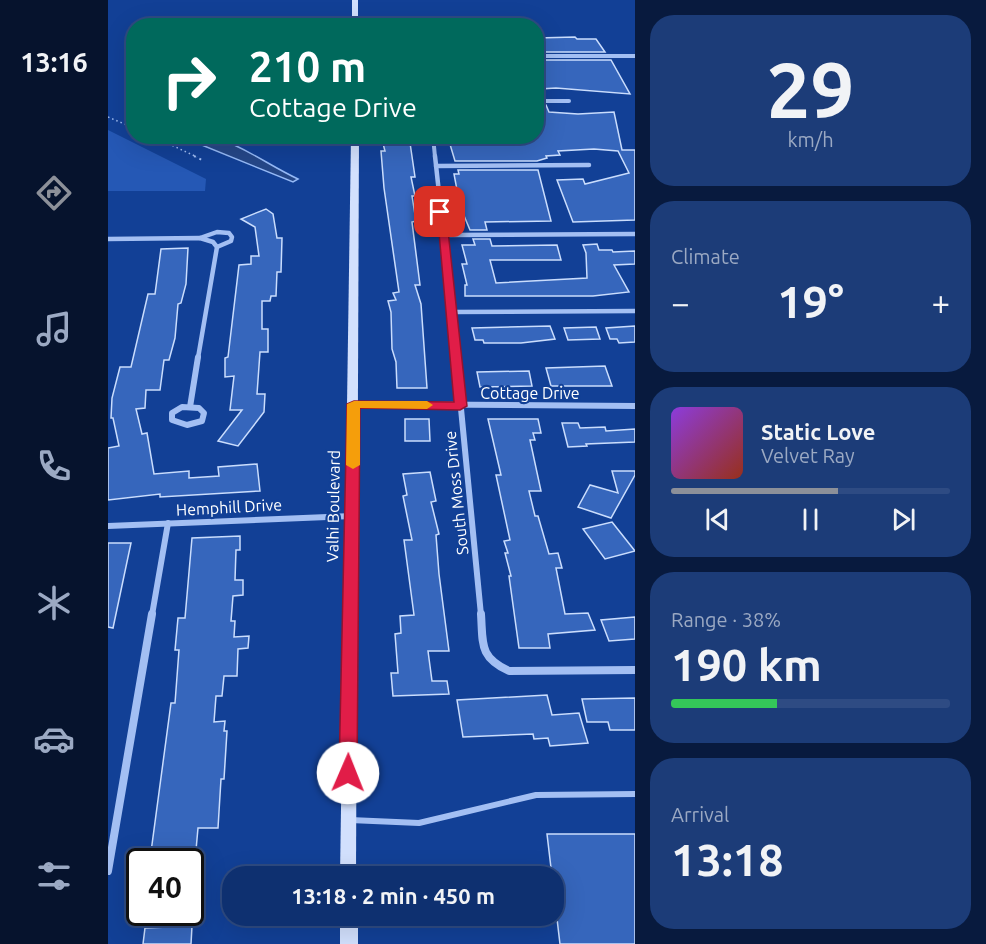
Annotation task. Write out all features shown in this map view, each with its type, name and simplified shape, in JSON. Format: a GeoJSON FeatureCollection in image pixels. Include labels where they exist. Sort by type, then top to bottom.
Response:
{"type":"FeatureCollection","features":[{"type":"Feature","properties":{"kind":"street"},"geometry":{"type":"LineString","coordinates":[[355,0],[355,18]]}},
{"type":"Feature","properties":{"kind":"street"},"geometry":{"type":"LineString","coordinates":[[544,56],[635,56]]}},
{"type":"Feature","properties":{"kind":"street"},"geometry":{"type":"LineString","coordinates":[[544,101],[569,101]]}},
{"type":"Feature","properties":{"kind":"street","name":"Valhi Boulevard"},"geometry":{"type":"LineString","coordinates":[[348,866],[355,144]]}},
{"type":"Feature","properties":{"kind":"street","name":"South Moss Drive"},"geometry":{"type":"LineString","coordinates":[[433,144],[471,494],[484,652],[494,664],[509,671],[635,670]]}},
{"type":"Feature","properties":{"kind":"street"},"geometry":{"type":"LineString","coordinates":[[436,166],[589,165]]}},
{"type":"Feature","properties":{"kind":"street"},"geometry":{"type":"LineString","coordinates":[[200,238],[217,232],[229,233],[232,237],[231,241],[217,247]]}},
{"type":"Feature","properties":{"kind":"street"},"geometry":{"type":"LineString","coordinates":[[443,235],[635,234]]}},
{"type":"Feature","properties":{"kind":"street"},"geometry":{"type":"LineString","coordinates":[[108,238],[200,238],[213,242],[217,247],[190,407]]}},
{"type":"Feature","properties":{"kind":"street"},"geometry":{"type":"LineString","coordinates":[[451,312],[635,311]]}},
{"type":"Feature","properties":{"kind":"street","name":"Cottage Drive"},"geometry":{"type":"LineString","coordinates":[[354,404],[635,406]]}},
{"type":"Feature","properties":{"kind":"street"},"geometry":{"type":"LineString","coordinates":[[190,407],[199,408],[204,413],[202,421],[191,426],[181,426],[172,420],[172,413],[177,409],[190,407]]}},
{"type":"Feature","properties":{"kind":"street","name":"Hemphill Drive"},"geometry":{"type":"LineString","coordinates":[[108,526],[352,516]]}},
{"type":"Feature","properties":{"kind":"street"},"geometry":{"type":"LineString","coordinates":[[108,871],[168,523]]}},
{"type":"Feature","properties":{"kind":"street"},"geometry":{"type":"LineString","coordinates":[[349,926],[349,944]]}},
{"type":"Feature","properties":{"kind":"lane"},"geometry":{"type":"LineString","coordinates":[[347,820],[419,823],[536,795],[635,794]]}},
{"type":"Feature","properties":{"kind":"path"},"geometry":{"type":"LineString","coordinates":[[108,117],[126,125]]}},
{"type":"Feature","properties":{"kind":"path"},"geometry":{"type":"LineString","coordinates":[[169,144],[204,161]]}},
{"type":"Feature","properties":{"kind":"shaded area"},"geometry":{"type":"Polygon","coordinates":[[[108,130],[126,139],[126,144],[136,144],[206,179],[205,191],[108,191],[108,130]]]}},
{"type":"Feature","properties":{"kind":"shaded area"},"geometry":{"type":"Polygon","coordinates":[[[199,144],[232,144],[298,179],[293,182],[199,144]]]}},
{"type":"Feature","properties":{"kind":"building"},"geometry":{"type":"Polygon","coordinates":[[[544,38],[596,39],[605,52],[544,52],[544,38]]]}},
{"type":"Feature","properties":{"kind":"building"},"geometry":{"type":"Polygon","coordinates":[[[544,60],[611,60],[630,94],[544,89],[544,60]]]}},
{"type":"Feature","properties":{"kind":"building"},"geometry":{"type":"Polygon","coordinates":[[[544,105],[549,112],[578,114],[614,112],[622,150],[635,150],[635,220],[573,222],[557,180],[583,179],[585,184],[629,173],[618,151],[594,149],[558,151],[560,155],[546,156],[547,158],[537,161],[455,161],[450,144],[544,144],[544,105]]]}},
{"type":"Feature","properties":{"kind":"building"},"geometry":{"type":"Polygon","coordinates":[[[383,144],[410,144],[415,177],[411,177],[415,196],[412,196],[416,221],[412,222],[420,285],[415,285],[421,304],[427,388],[397,388],[396,362],[392,349],[391,312],[388,301],[396,300],[393,293],[399,292],[384,188],[381,151],[385,151],[383,144]]]}},
{"type":"Feature","properties":{"kind":"building"},"geometry":{"type":"Polygon","coordinates":[[[458,170],[538,170],[551,221],[485,222],[487,230],[470,230],[460,206],[454,174],[459,174],[458,170]]]}},
{"type":"Feature","properties":{"kind":"building"},"geometry":{"type":"Polygon","coordinates":[[[266,209],[273,214],[277,238],[282,238],[281,272],[277,272],[276,296],[271,296],[270,301],[262,301],[262,329],[268,329],[268,352],[260,352],[257,394],[265,394],[264,412],[238,446],[218,441],[242,410],[230,410],[234,376],[225,377],[225,358],[228,357],[239,265],[251,264],[251,256],[259,256],[255,227],[241,219],[266,209]]]}},
{"type":"Feature","properties":{"kind":"building"},"geometry":{"type":"Polygon","coordinates":[[[473,239],[490,239],[492,246],[557,245],[561,260],[490,260],[496,283],[587,278],[586,253],[583,245],[597,244],[599,250],[612,250],[613,252],[635,251],[635,264],[614,265],[629,292],[593,296],[465,296],[465,285],[467,285],[462,264],[467,264],[462,245],[475,245],[473,239]]]}},
{"type":"Feature","properties":{"kind":"building"},"geometry":{"type":"Polygon","coordinates":[[[188,248],[186,284],[181,303],[178,304],[175,338],[169,360],[164,360],[160,390],[146,390],[145,408],[136,409],[142,434],[147,433],[154,474],[189,471],[189,478],[219,476],[218,467],[257,464],[260,491],[160,497],[160,494],[108,500],[108,448],[119,446],[113,418],[111,418],[112,398],[120,367],[131,367],[148,294],[155,294],[161,249],[188,248]]]}},
{"type":"Feature","properties":{"kind":"building"},"geometry":{"type":"Polygon","coordinates":[[[550,326],[555,339],[521,343],[484,343],[483,340],[475,340],[472,328],[550,326]]]}},
{"type":"Feature","properties":{"kind":"building"},"geometry":{"type":"Polygon","coordinates":[[[635,326],[635,342],[619,343],[617,339],[610,339],[606,328],[635,326]]]}},
{"type":"Feature","properties":{"kind":"building"},"geometry":{"type":"Polygon","coordinates":[[[596,327],[600,339],[568,340],[564,328],[596,327]]]}},
{"type":"Feature","properties":{"kind":"building"},"geometry":{"type":"Polygon","coordinates":[[[605,366],[612,386],[551,386],[546,368],[605,366]]]}},
{"type":"Feature","properties":{"kind":"building"},"geometry":{"type":"Polygon","coordinates":[[[529,371],[532,386],[480,387],[477,372],[529,371]]]}},
{"type":"Feature","properties":{"kind":"building"},"geometry":{"type":"Polygon","coordinates":[[[405,419],[429,419],[430,441],[405,441],[405,419]]]}},
{"type":"Feature","properties":{"kind":"building"},"geometry":{"type":"Polygon","coordinates":[[[488,419],[538,419],[541,433],[533,433],[535,440],[530,440],[541,491],[529,491],[535,516],[538,516],[549,554],[558,553],[562,568],[556,568],[565,614],[588,613],[595,630],[548,634],[550,648],[519,648],[509,576],[511,576],[505,553],[508,553],[504,541],[510,540],[496,475],[501,475],[488,419]]]}},
{"type":"Feature","properties":{"kind":"building"},"geometry":{"type":"Polygon","coordinates":[[[562,423],[578,423],[580,428],[605,427],[606,431],[635,429],[635,442],[568,447],[562,423]]]}},
{"type":"Feature","properties":{"kind":"building"},"geometry":{"type":"Polygon","coordinates":[[[612,471],[635,471],[635,475],[611,518],[578,507],[590,485],[618,493],[612,471]]]}},
{"type":"Feature","properties":{"kind":"building"},"geometry":{"type":"Polygon","coordinates":[[[430,472],[436,501],[431,502],[439,534],[436,535],[439,574],[449,651],[428,651],[432,681],[447,681],[449,694],[393,696],[391,673],[398,673],[395,634],[401,633],[400,616],[414,615],[404,540],[412,540],[403,496],[407,495],[403,474],[430,472]]]}},
{"type":"Feature","properties":{"kind":"building"},"geometry":{"type":"Polygon","coordinates":[[[612,522],[635,551],[605,559],[583,529],[612,522]]]}},
{"type":"Feature","properties":{"kind":"building"},"geometry":{"type":"Polygon","coordinates":[[[240,536],[240,550],[236,550],[235,580],[243,580],[243,595],[233,596],[231,621],[235,621],[234,637],[249,636],[248,648],[238,649],[237,676],[224,676],[222,696],[216,696],[214,722],[225,721],[224,731],[227,731],[218,828],[198,828],[196,848],[152,848],[171,703],[175,703],[179,650],[175,650],[178,618],[185,618],[192,538],[240,536]]]}},
{"type":"Feature","properties":{"kind":"building"},"geometry":{"type":"Polygon","coordinates":[[[108,543],[131,543],[113,628],[108,627],[108,543]]]}},
{"type":"Feature","properties":{"kind":"building"},"geometry":{"type":"Polygon","coordinates":[[[635,617],[635,639],[609,641],[601,620],[635,617]]]}},
{"type":"Feature","properties":{"kind":"building"},"geometry":{"type":"Polygon","coordinates":[[[547,695],[552,715],[579,713],[588,743],[550,746],[548,738],[534,739],[533,734],[463,737],[457,700],[547,695]]]}},
{"type":"Feature","properties":{"kind":"building"},"geometry":{"type":"Polygon","coordinates":[[[635,698],[635,730],[610,730],[608,722],[587,722],[582,699],[635,698]]]}},
{"type":"Feature","properties":{"kind":"building"},"geometry":{"type":"Polygon","coordinates":[[[547,834],[635,834],[635,944],[560,944],[558,926],[564,926],[564,866],[551,866],[547,834]]]}},
{"type":"Feature","properties":{"kind":"building"},"geometry":{"type":"Polygon","coordinates":[[[192,926],[191,944],[143,944],[145,928],[192,926]]]}},
{"type":"Feature","properties":{"kind":"slow traffic"},"geometry":{"type":"LineString","coordinates":[[353,465],[354,404],[427,405]]}},
{"type":"Feature","properties":{"kind":"route"},"geometry":{"type":"LineString","coordinates":[[348,773],[354,404],[460,406],[440,212]]}}]}
